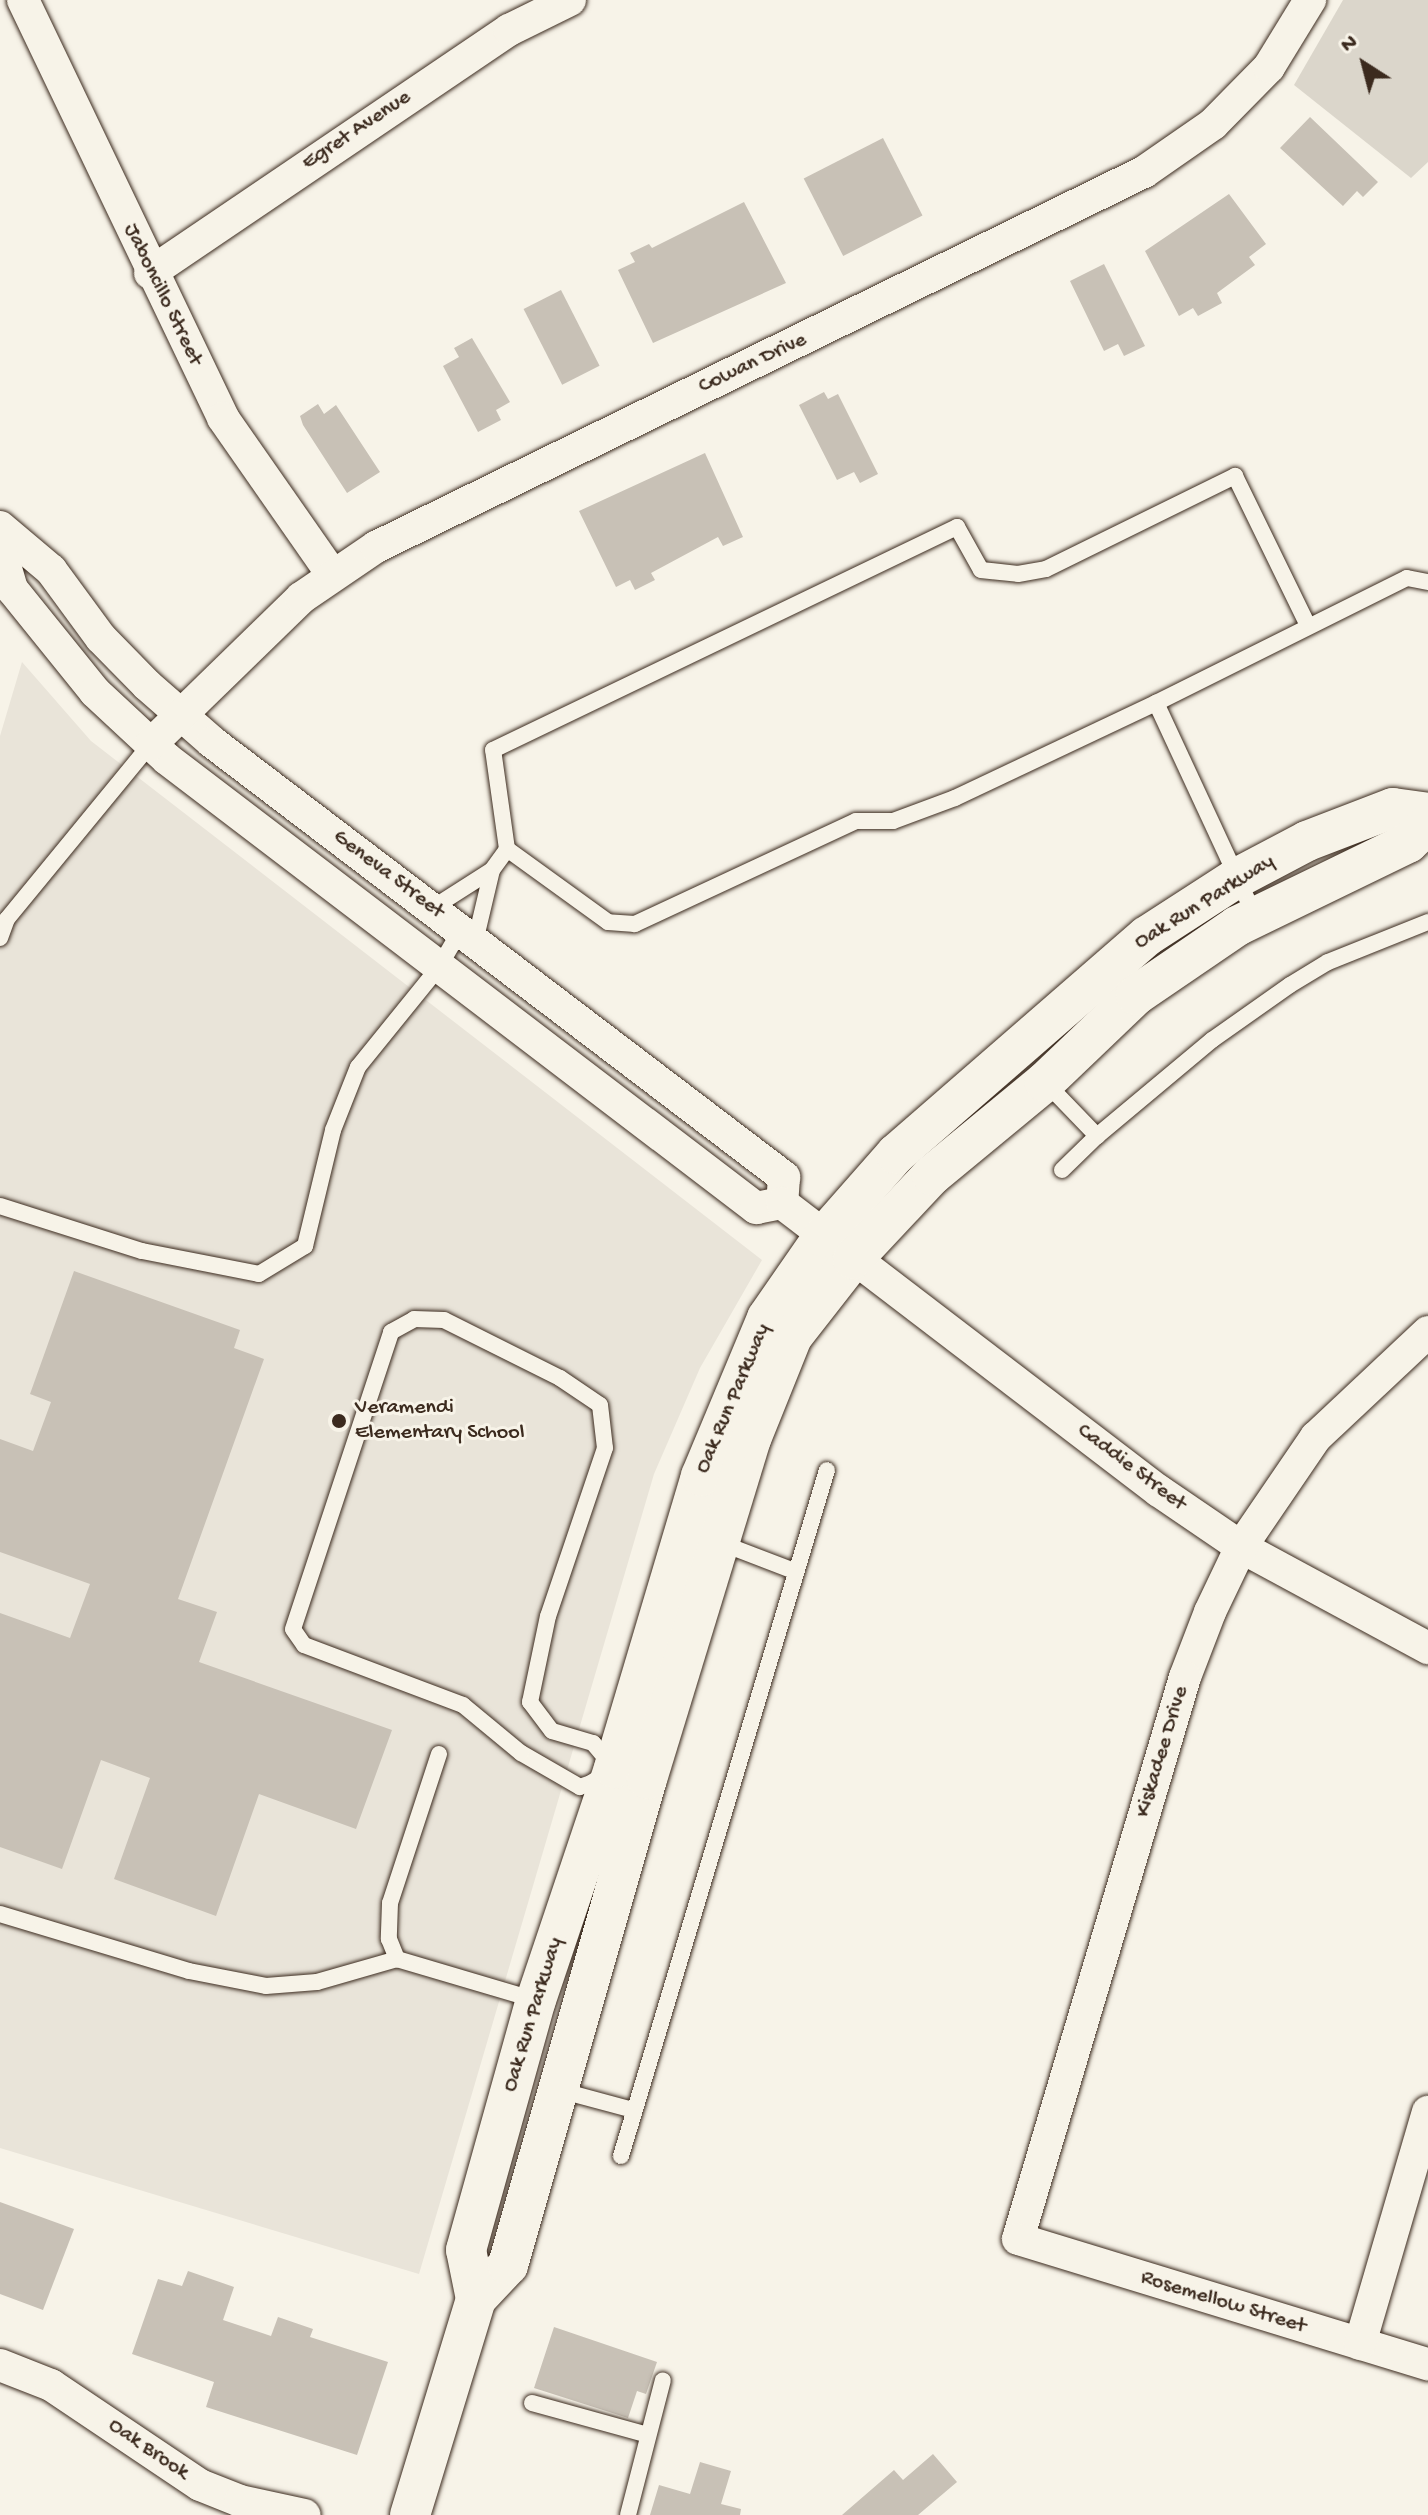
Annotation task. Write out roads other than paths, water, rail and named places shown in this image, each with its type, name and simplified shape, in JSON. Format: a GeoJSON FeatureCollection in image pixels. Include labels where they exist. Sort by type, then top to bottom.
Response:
{"type":"FeatureCollection","features":[{"type":"Feature","properties":{"kind":"street","name":"Jaboncillo Street"},"geometry":{"type":"LineString","coordinates":[[23,0],[150,273],[223,418],[331,573]]}},
{"type":"Feature","properties":{"kind":"street","name":"Egret Avenue"},"geometry":{"type":"LineString","coordinates":[[150,273],[509,30],[570,0]]}},
{"type":"Feature","properties":{"kind":"street","name":"Cowan Drive"},"geometry":{"type":"LineString","coordinates":[[150,745],[331,573],[1144,172],[1213,124],[1269,67],[1310,0]]}},
{"type":"Feature","properties":{"kind":"street","name":"Geneva Street"},"geometry":{"type":"LineString","coordinates":[[0,527],[51,570],[101,638],[181,715],[784,1177],[782,1203],[756,1208],[150,745],[95,692],[12,589],[0,548]]}},
{"type":"Feature","properties":{"kind":"street","name":"Oak Run Parkway"},"geometry":{"type":"LineString","coordinates":[[476,2299],[466,2250],[536,2000],[721,1543],[751,1439],[792,1337],[838,1248],[896,1154],[1014,1046],[1147,936],[1235,879],[1307,841],[1393,808],[1428,813]]}},
{"type":"Feature","properties":{"kind":"street","name":"Oak Run Parkway"},"geometry":{"type":"LineString","coordinates":[[410,2515],[476,2299],[508,2265],[559,2090],[701,1476],[767,1318],[838,1248],[1045,1082],[1136,995],[1255,916],[1408,843],[1428,824]]}},
{"type":"Feature","properties":{"kind":"street"},"geometry":{"type":"LineString","coordinates":[[782,1203],[838,1248]]}},
{"type":"Feature","properties":{"kind":"street","name":"Caddie Street"},"geometry":{"type":"LineString","coordinates":[[838,1248],[1159,1491],[1241,1547],[1428,1648]]}},
{"type":"Feature","properties":{"kind":"street","name":"Kiskadee Drive"},"geometry":{"type":"LineString","coordinates":[[1018,2239],[1185,1677],[1241,1547],[1316,1437],[1428,1332]]}},
{"type":"Feature","properties":{"kind":"street"},"geometry":{"type":"LineString","coordinates":[[1360,2344],[1428,2112]]}},
{"type":"Feature","properties":{"kind":"street","name":"Rosemellow Street"},"geometry":{"type":"LineString","coordinates":[[1018,2239],[1428,2364]]}},
{"type":"Feature","properties":{"kind":"street","name":"Oak Brook"},"geometry":{"type":"LineString","coordinates":[[0,2365],[51,2385],[169,2468],[200,2485],[240,2501],[305,2515]]}},
{"type":"Feature","properties":{"kind":"lane"},"geometry":{"type":"LineString","coordinates":[[0,1206],[142,1251],[259,1274],[305,1246],[333,1130],[358,1067],[468,936],[492,870],[507,849],[493,750],[957,527],[981,570],[1018,574],[1046,569],[1235,476],[1308,626]]}},
{"type":"Feature","properties":{"kind":"lane"},"geometry":{"type":"LineString","coordinates":[[507,849],[608,922],[635,924],[856,821],[893,821],[955,798],[1156,703],[1407,578],[1428,582]]}},
{"type":"Feature","properties":{"kind":"lane"},"geometry":{"type":"LineString","coordinates":[[1156,703],[1235,879],[1255,916]]}},
{"type":"Feature","properties":{"kind":"lane"},"geometry":{"type":"LineString","coordinates":[[0,938],[7,919],[150,745]]}},
{"type":"Feature","properties":{"kind":"lane"},"geometry":{"type":"LineString","coordinates":[[431,909],[492,870]]}},
{"type":"Feature","properties":{"kind":"lane"},"geometry":{"type":"LineString","coordinates":[[1062,1170],[1097,1136],[1212,1040],[1290,985],[1328,962],[1428,922]]}},
{"type":"Feature","properties":{"kind":"lane"},"geometry":{"type":"LineString","coordinates":[[1045,1082],[1097,1136]]}},
{"type":"Feature","properties":{"kind":"lane"},"geometry":{"type":"LineString","coordinates":[[414,1319],[444,1320],[560,1378],[600,1405],[605,1448],[548,1616],[530,1702],[552,1731],[593,1743],[630,1773],[580,1787],[521,1753],[463,1705],[304,1645],[293,1629],[391,1332],[414,1319]]}},
{"type":"Feature","properties":{"kind":"lane"},"geometry":{"type":"LineString","coordinates":[[621,2156],[794,1571],[827,1470]]}},
{"type":"Feature","properties":{"kind":"lane"},"geometry":{"type":"LineString","coordinates":[[721,1543],[794,1571]]}},
{"type":"Feature","properties":{"kind":"lane"},"geometry":{"type":"LineString","coordinates":[[397,1959],[389,1939],[390,1903],[439,1754]]}},
{"type":"Feature","properties":{"kind":"lane"},"geometry":{"type":"LineString","coordinates":[[0,1914],[189,1971],[253,1984],[317,1982],[397,1959],[536,2000]]}},
{"type":"Feature","properties":{"kind":"lane"},"geometry":{"type":"LineString","coordinates":[[559,2090],[633,2110]]}},
{"type":"Feature","properties":{"kind":"lane"},"geometry":{"type":"LineString","coordinates":[[628,2515],[663,2380]]}},
{"type":"Feature","properties":{"kind":"lane"},"geometry":{"type":"LineString","coordinates":[[532,2403],[648,2435]]}},
{"type":"Feature","properties":{"kind":"place","name":"Veramendi Elementary School"},"geometry":{"type":"Point","coordinates":[339,1421]}}]}
